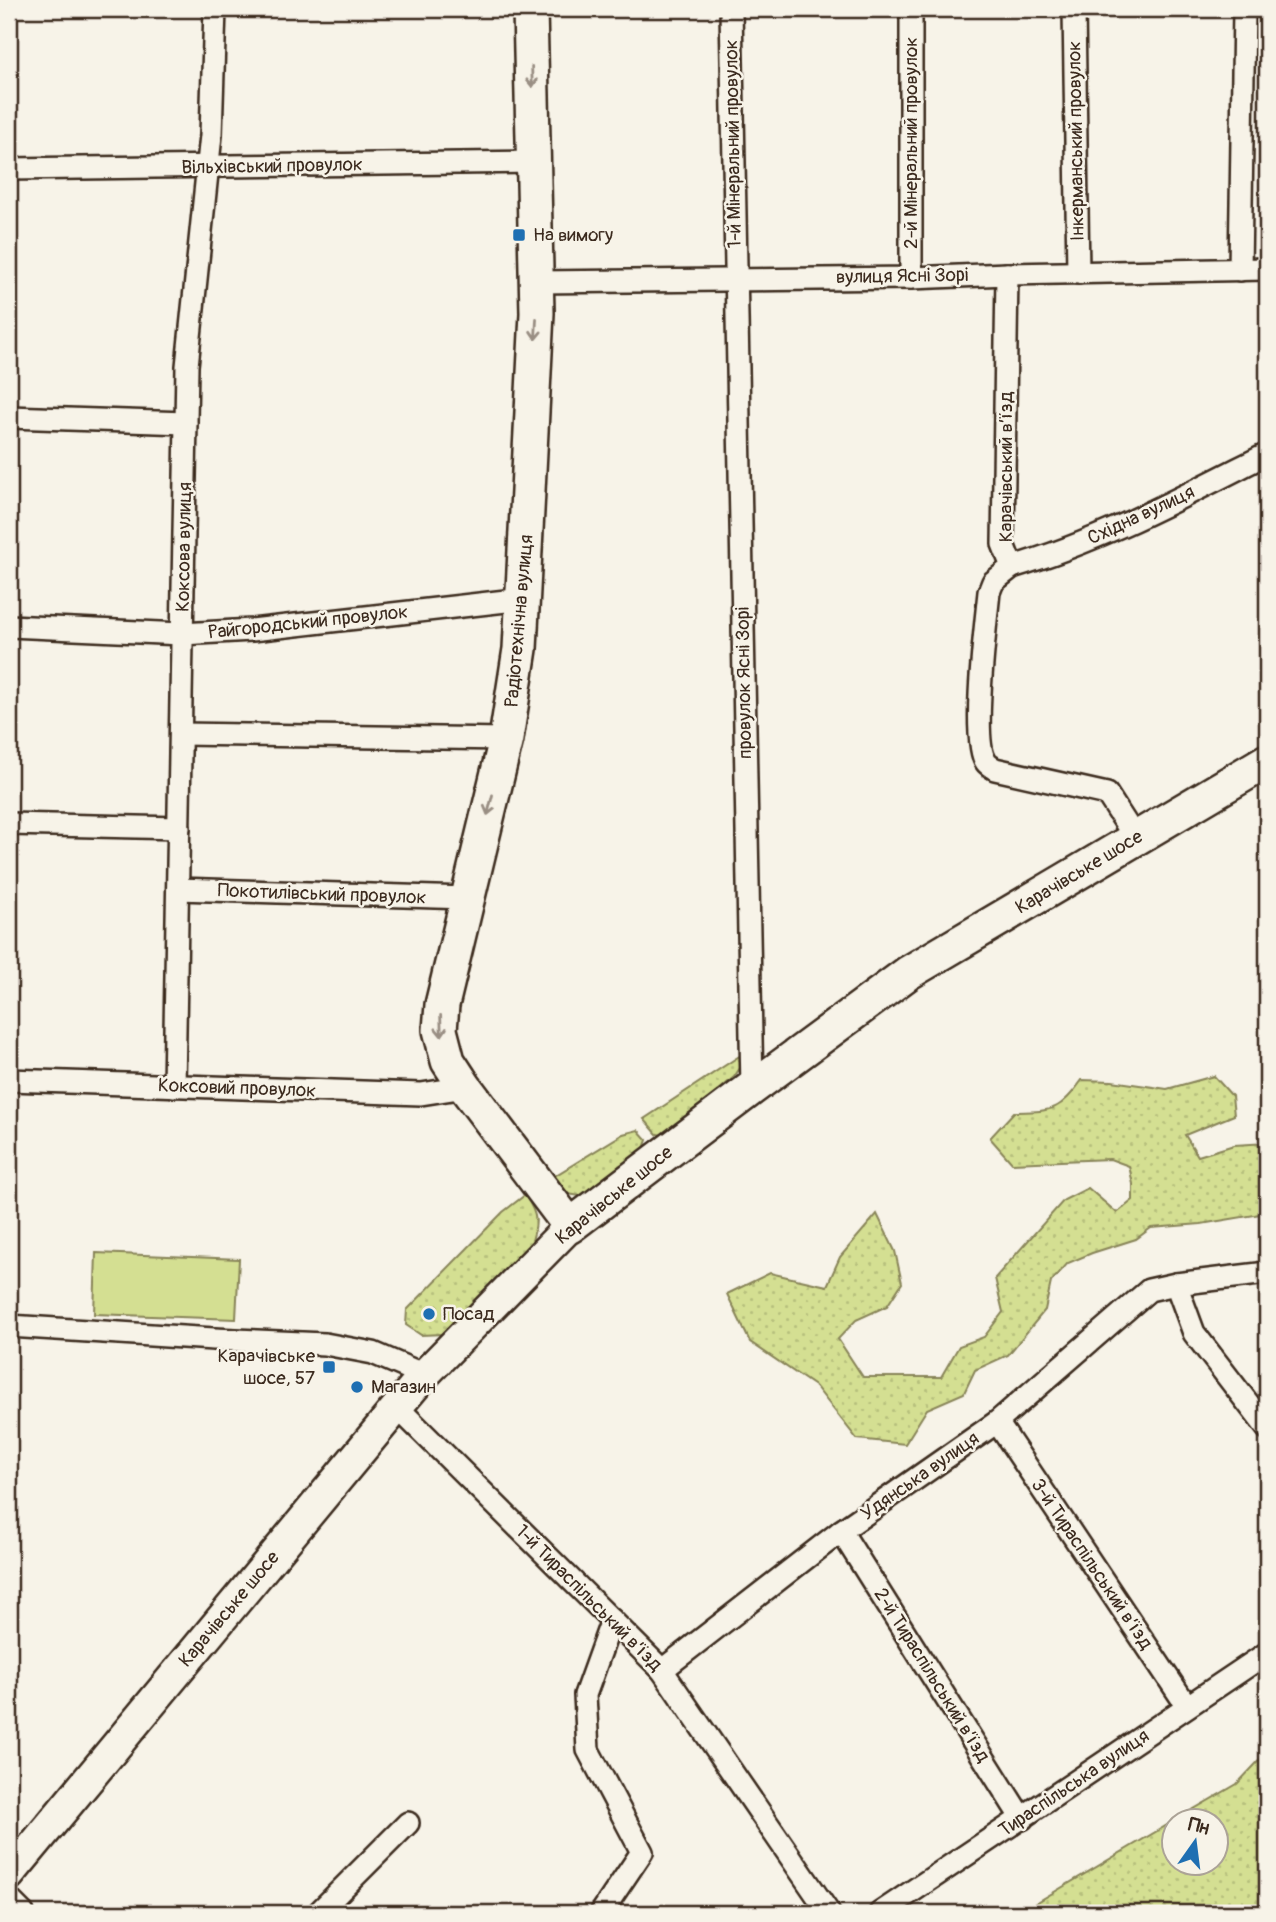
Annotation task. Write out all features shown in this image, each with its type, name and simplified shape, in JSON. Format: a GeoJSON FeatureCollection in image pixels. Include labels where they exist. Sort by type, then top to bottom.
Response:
{"type":"FeatureCollection","features":[{"type":"Feature","properties":{"kind":"main road","name":"Радіотехнічна вулиця"},"geometry":{"type":"LineString","coordinates":[[530,9],[537,313],[520,649],[506,739],[442,1005],[440,1030],[448,1061],[465,1087],[570,1226]]}},
{"type":"Feature","properties":{"kind":"main road","name":"Карачівське шосе"},"geometry":{"type":"LineString","coordinates":[[9,1875],[424,1375],[570,1226],[908,973],[1267,761]]}},
{"type":"Feature","properties":{"kind":"street","name":"Коксова вулиця"},"geometry":{"type":"LineString","coordinates":[[174,1086],[187,366],[211,135],[215,9]]}},
{"type":"Feature","properties":{"kind":"street","name":"1-й Мінеральний провулок"},"geometry":{"type":"LineString","coordinates":[[731,9],[736,278]]}},
{"type":"Feature","properties":{"kind":"street","name":"2-й Мінеральний провулок"},"geometry":{"type":"LineString","coordinates":[[911,9],[911,278]]}},
{"type":"Feature","properties":{"kind":"street","name":"Інкерманський провулок"},"geometry":{"type":"LineString","coordinates":[[1074,9],[1078,273]]}},
{"type":"Feature","properties":{"kind":"street"},"geometry":{"type":"LineString","coordinates":[[1240,270],[1244,9]]}},
{"type":"Feature","properties":{"kind":"street","name":"Вільхівський провулок"},"geometry":{"type":"LineString","coordinates":[[9,169],[535,162]]}},
{"type":"Feature","properties":{"kind":"street","name":"вулиця Ясні Зорі"},"geometry":{"type":"LineString","coordinates":[[537,282],[911,278],[1267,269]]}},
{"type":"Feature","properties":{"kind":"street","name":"Карачівський в’їзд"},"geometry":{"type":"LineString","coordinates":[[1007,274],[1003,544],[1012,567],[993,582],[989,592],[979,708],[981,748],[986,762],[995,769],[1107,794],[1136,839]]}},
{"type":"Feature","properties":{"kind":"street","name":"провулок Ясні Зорі"},"geometry":{"type":"LineString","coordinates":[[736,278],[752,1088]]}},
{"type":"Feature","properties":{"kind":"street"},"geometry":{"type":"LineString","coordinates":[[9,417],[186,423]]}},
{"type":"Feature","properties":{"kind":"street","name":"Східна вулиця"},"geometry":{"type":"LineString","coordinates":[[1012,567],[1044,558],[1147,515],[1267,454]]}},
{"type":"Feature","properties":{"kind":"street","name":"Райгородський провулок"},"geometry":{"type":"LineString","coordinates":[[9,626],[182,634],[252,630],[524,599]]}},
{"type":"Feature","properties":{"kind":"street"},"geometry":{"type":"LineString","coordinates":[[181,734],[506,739]]}},
{"type":"Feature","properties":{"kind":"street"},"geometry":{"type":"LineString","coordinates":[[9,824],[179,828]]}},
{"type":"Feature","properties":{"kind":"street","name":"Покотилівський провулок"},"geometry":{"type":"LineString","coordinates":[[178,889],[467,898]]}},
{"type":"Feature","properties":{"kind":"street","name":"Коксовий провулок"},"geometry":{"type":"LineString","coordinates":[[9,1080],[421,1094],[465,1087]]}},
{"type":"Feature","properties":{"kind":"street"},"geometry":{"type":"LineString","coordinates":[[1267,1273],[1176,1284],[1194,1333],[1267,1428]]}},
{"type":"Feature","properties":{"kind":"street","name":"Удянська вулиця"},"geometry":{"type":"LineString","coordinates":[[662,1670],[841,1531],[997,1422],[1149,1290],[1176,1284]]}},
{"type":"Feature","properties":{"kind":"street"},"geometry":{"type":"LineString","coordinates":[[9,1326],[326,1343],[373,1353],[424,1375]]}},
{"type":"Feature","properties":{"kind":"street","name":"1-й Тираспільський в’їзд"},"geometry":{"type":"LineString","coordinates":[[397,1407],[662,1670],[829,1913]]}},
{"type":"Feature","properties":{"kind":"street","name":"3-й Тираспільський в’їзд"},"geometry":{"type":"LineString","coordinates":[[997,1422],[1187,1706]]}},
{"type":"Feature","properties":{"kind":"street","name":"2-й Тираспільський в’їзд"},"geometry":{"type":"LineString","coordinates":[[841,1531],[1022,1819]]}},
{"type":"Feature","properties":{"kind":"street"},"geometry":{"type":"LineString","coordinates":[[601,1913],[642,1852],[588,1750],[585,1695],[612,1620]]}},
{"type":"Feature","properties":{"kind":"street","name":"Тираспільська вулиця"},"geometry":{"type":"LineString","coordinates":[[880,1913],[1267,1653]]}},
{"type":"Feature","properties":{"kind":"street"},"geometry":{"type":"LineString","coordinates":[[318,1913],[408,1823]]}},
{"type":"Feature","properties":{"kind":"street"},"geometry":{"type":"LineString","coordinates":[[9,1899],[23,1913]]}},
{"type":"Feature","properties":{"kind":"green space"},"geometry":{"type":"Polygon","coordinates":[[[741,1055],[742,1065],[734,1077],[667,1136],[657,1134],[644,1119],[741,1055]]]}},
{"type":"Feature","properties":{"kind":"green space"},"geometry":{"type":"Polygon","coordinates":[[[1214,1076],[1232,1096],[1234,1115],[1185,1135],[1198,1156],[1234,1145],[1267,1143],[1267,1213],[1201,1224],[1151,1228],[1136,1239],[1068,1263],[1051,1282],[1045,1310],[1008,1355],[975,1370],[964,1393],[927,1409],[905,1444],[857,1439],[816,1387],[750,1342],[727,1294],[770,1273],[827,1286],[840,1257],[877,1214],[895,1251],[902,1283],[887,1306],[856,1320],[838,1339],[863,1377],[941,1377],[959,1346],[984,1337],[1003,1312],[995,1278],[1064,1200],[1088,1188],[1117,1213],[1133,1200],[1129,1166],[1110,1159],[1012,1163],[990,1138],[1014,1112],[1054,1108],[1067,1098],[1082,1080],[1112,1081],[1167,1089],[1214,1076]]]}},
{"type":"Feature","properties":{"kind":"green space"},"geometry":{"type":"Polygon","coordinates":[[[638,1130],[647,1140],[643,1151],[596,1191],[580,1196],[562,1193],[548,1180],[623,1134],[638,1130]]]}},
{"type":"Feature","properties":{"kind":"green space"},"geometry":{"type":"Polygon","coordinates":[[[525,1195],[536,1220],[530,1247],[444,1334],[421,1335],[406,1325],[407,1310],[503,1212],[525,1195]]]}},
{"type":"Feature","properties":{"kind":"green space"},"geometry":{"type":"Polygon","coordinates":[[[96,1253],[239,1259],[236,1319],[94,1314],[96,1253]]]}},
{"type":"Feature","properties":{"kind":"green space"},"geometry":{"type":"Polygon","coordinates":[[[1267,1752],[1267,1913],[1019,1913],[1160,1829],[1160,1876],[1230,1876],[1230,1806],[1199,1806],[1237,1784],[1267,1752]]]}},
{"type":"Feature","properties":{"kind":"place","name":"На вимогу"},"geometry":{"type":"Point","coordinates":[519,235]}},
{"type":"Feature","properties":{"kind":"place","name":"Посад"},"geometry":{"type":"Point","coordinates":[429,1314]}},
{"type":"Feature","properties":{"kind":"place","name":"Карачівське шосе, 57"},"geometry":{"type":"Point","coordinates":[329,1367]}},
{"type":"Feature","properties":{"kind":"place","name":"Магазин"},"geometry":{"type":"Point","coordinates":[357,1387]}}]}
